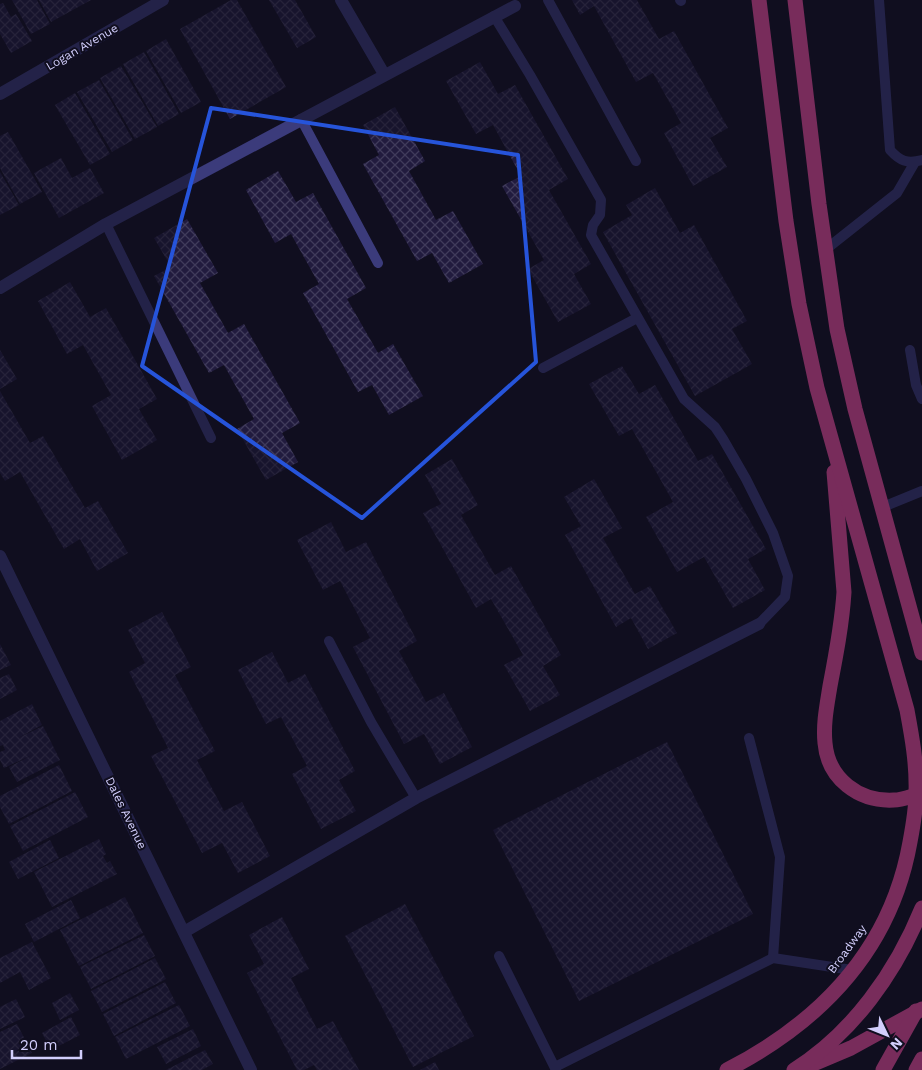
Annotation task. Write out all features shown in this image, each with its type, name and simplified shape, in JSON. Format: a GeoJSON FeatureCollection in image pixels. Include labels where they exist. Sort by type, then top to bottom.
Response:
{"type":"FeatureCollection","features":[{"type":"Feature","properties":{"kind":"highway"},"geometry":{"type":"LineString","coordinates":[[760,0],[794,270],[817,388],[830,435],[844,592],[842,617],[825,719],[825,745],[831,766],[845,785],[855,792],[886,800],[896,800],[919,794]]}},
{"type":"Feature","properties":{"kind":"highway"},"geometry":{"type":"LineString","coordinates":[[795,0],[825,250],[845,369],[922,653]]}},
{"type":"Feature","properties":{"kind":"highway","name":"Broadway"},"geometry":{"type":"LineString","coordinates":[[727,1070],[769,1047],[800,1025],[829,997],[863,956],[883,923],[900,882],[919,794],[916,761],[907,710],[830,435]]}},
{"type":"Feature","properties":{"kind":"highway"},"geometry":{"type":"LineString","coordinates":[[794,1070],[834,1039],[874,994],[899,958],[922,908]]}},
{"type":"Feature","properties":{"kind":"highway"},"geometry":{"type":"LineString","coordinates":[[883,1070],[922,1001]]}},
{"type":"Feature","properties":{"kind":"highway"},"geometry":{"type":"LineString","coordinates":[[801,1070],[851,1048],[922,1009]]}},
{"type":"Feature","properties":{"kind":"highway"},"geometry":{"type":"LineString","coordinates":[[916,1070],[922,1059]]}},
{"type":"Feature","properties":{"kind":"street","name":"Logan Avenue"},"geometry":{"type":"LineString","coordinates":[[0,94],[163,0]]}},
{"type":"Feature","properties":{"kind":"street"},"geometry":{"type":"LineString","coordinates":[[341,0],[384,74]]}},
{"type":"Feature","properties":{"kind":"street"},"geometry":{"type":"LineString","coordinates":[[0,288],[106,224],[519,3]]}},
{"type":"Feature","properties":{"kind":"street","name":"Dales Avenue"},"geometry":{"type":"LineString","coordinates":[[0,556],[251,1070]]}},
{"type":"Feature","properties":{"kind":"street"},"geometry":{"type":"LineString","coordinates":[[184,932],[416,798],[759,624]]}},
{"type":"Feature","properties":{"kind":"lane"},"geometry":{"type":"LineString","coordinates":[[548,0],[636,161]]}},
{"type":"Feature","properties":{"kind":"lane"},"geometry":{"type":"LineString","coordinates":[[879,0],[890,150],[900,160],[919,161]]}},
{"type":"Feature","properties":{"kind":"lane"},"geometry":{"type":"LineString","coordinates":[[494,16],[601,200],[600,215],[593,225],[591,235],[684,399],[715,427],[746,479],[774,534],[788,576],[785,597],[759,624]]}},
{"type":"Feature","properties":{"kind":"lane"},"geometry":{"type":"LineString","coordinates":[[302,118],[378,263]]}},
{"type":"Feature","properties":{"kind":"lane"},"geometry":{"type":"LineString","coordinates":[[825,250],[896,193],[919,161]]}},
{"type":"Feature","properties":{"kind":"lane"},"geometry":{"type":"LineString","coordinates":[[106,224],[211,438]]}},
{"type":"Feature","properties":{"kind":"lane"},"geometry":{"type":"LineString","coordinates":[[543,368],[637,318]]}},
{"type":"Feature","properties":{"kind":"lane"},"geometry":{"type":"LineString","coordinates":[[910,350],[916,385],[922,399]]}},
{"type":"Feature","properties":{"kind":"lane"},"geometry":{"type":"LineString","coordinates":[[883,507],[922,491]]}},
{"type":"Feature","properties":{"kind":"lane"},"geometry":{"type":"LineString","coordinates":[[328,641],[371,722],[416,798]]}},
{"type":"Feature","properties":{"kind":"lane"},"geometry":{"type":"LineString","coordinates":[[749,738],[780,857],[773,958]]}},
{"type":"Feature","properties":{"kind":"lane"},"geometry":{"type":"LineString","coordinates":[[499,956],[555,1068],[773,958],[852,970]]}},
{"type":"Feature","properties":{"kind":"highlighted area"},"geometry":{"type":"Polygon","coordinates":[[[211,108],[518,155],[536,362],[362,518],[142,366],[211,108]]]}},
{"type":"Feature","properties":{"kind":"building"},"geometry":{"type":"Polygon","coordinates":[[[12,0],[37,0],[50,24],[31,34],[12,0]]]}},
{"type":"Feature","properties":{"kind":"building"},"geometry":{"type":"Polygon","coordinates":[[[39,0],[91,0],[51,22],[39,0]]]}},
{"type":"Feature","properties":{"kind":"building"},"geometry":{"type":"Polygon","coordinates":[[[231,0],[237,0],[286,87],[230,119],[180,29],[231,0]]]}},
{"type":"Feature","properties":{"kind":"building"},"geometry":{"type":"Polygon","coordinates":[[[269,0],[295,0],[316,37],[297,48],[269,0]]]}},
{"type":"Feature","properties":{"kind":"building"},"geometry":{"type":"Polygon","coordinates":[[[572,0],[637,0],[659,39],[674,31],[728,128],[710,138],[727,167],[693,186],[664,133],[681,123],[653,73],[636,82],[594,6],[580,15],[572,0]]]}},
{"type":"Feature","properties":{"kind":"building"},"geometry":{"type":"Polygon","coordinates":[[[3,3],[11,17],[16,14],[32,41],[11,53],[0,34],[0,4],[3,3]]]}},
{"type":"Feature","properties":{"kind":"building"},"geometry":{"type":"Polygon","coordinates":[[[166,39],[201,102],[181,113],[146,51],[166,39]]]}},
{"type":"Feature","properties":{"kind":"building"},"geometry":{"type":"Polygon","coordinates":[[[144,52],[179,114],[158,126],[123,64],[144,52]]]}},
{"type":"Feature","properties":{"kind":"building"},"geometry":{"type":"Polygon","coordinates":[[[480,62],[498,94],[515,85],[568,179],[549,190],[591,264],[574,274],[591,304],[558,322],[528,269],[544,260],[502,186],[521,176],[493,125],[476,134],[446,81],[480,62]]]}},
{"type":"Feature","properties":{"kind":"building"},"geometry":{"type":"Polygon","coordinates":[[[121,66],[157,127],[135,139],[100,78],[121,66]]]}},
{"type":"Feature","properties":{"kind":"building"},"geometry":{"type":"Polygon","coordinates":[[[99,80],[133,140],[112,152],[77,92],[99,80]]]}},
{"type":"Feature","properties":{"kind":"building"},"geometry":{"type":"Polygon","coordinates":[[[75,93],[110,154],[90,165],[55,105],[75,93]]]}},
{"type":"Feature","properties":{"kind":"building"},"geometry":{"type":"Polygon","coordinates":[[[395,107],[425,161],[409,171],[436,220],[453,211],[483,264],[449,283],[432,253],[417,261],[363,164],[379,155],[363,125],[395,107]]]}},
{"type":"Feature","properties":{"kind":"building"},"geometry":{"type":"Polygon","coordinates":[[[8,132],[42,192],[20,204],[0,168],[0,136],[8,132]]]}},
{"type":"Feature","properties":{"kind":"building"},"geometry":{"type":"Polygon","coordinates":[[[61,158],[72,178],[90,168],[104,193],[59,218],[34,173],[61,158]]]}},
{"type":"Feature","properties":{"kind":"building"},"geometry":{"type":"Polygon","coordinates":[[[278,171],[296,202],[313,193],[366,288],[347,299],[378,353],[393,344],[423,396],[389,415],[372,385],[358,392],[303,293],[319,284],[291,234],[275,243],[246,190],[278,171]]]}},
{"type":"Feature","properties":{"kind":"building"},"geometry":{"type":"Polygon","coordinates":[[[0,172],[19,205],[0,215],[0,172]]]}},
{"type":"Feature","properties":{"kind":"building"},"geometry":{"type":"Polygon","coordinates":[[[655,188],[680,233],[694,225],[747,321],[732,329],[752,364],[695,396],[603,232],[632,215],[626,205],[655,188]]]}},
{"type":"Feature","properties":{"kind":"building"},"geometry":{"type":"Polygon","coordinates":[[[187,219],[218,273],[200,283],[228,333],[244,324],[300,423],[282,433],[298,462],[266,480],[237,429],[254,419],[224,365],[209,373],[154,276],[171,267],[154,238],[187,219]]]}},
{"type":"Feature","properties":{"kind":"building"},"geometry":{"type":"Polygon","coordinates":[[[70,282],[90,317],[106,308],[157,399],[139,409],[157,440],[122,460],[92,406],[111,395],[83,345],[67,354],[38,301],[70,282]]]}},
{"type":"Feature","properties":{"kind":"building"},"geometry":{"type":"Polygon","coordinates":[[[0,350],[17,379],[0,389],[0,350]]]}},
{"type":"Feature","properties":{"kind":"building"},"geometry":{"type":"Polygon","coordinates":[[[622,366],[639,394],[655,385],[698,461],[712,454],[766,549],[748,559],[765,590],[733,608],[704,557],[677,572],[646,517],[673,502],[632,429],[619,436],[589,384],[622,366]]]}},
{"type":"Feature","properties":{"kind":"building"},"geometry":{"type":"Polygon","coordinates":[[[0,391],[30,443],[43,436],[85,508],[98,501],[128,553],[97,571],[80,539],[64,549],[20,472],[5,481],[0,473],[0,391]]]}},
{"type":"Feature","properties":{"kind":"building"},"geometry":{"type":"Polygon","coordinates":[[[452,459],[478,505],[461,515],[495,575],[511,566],[561,655],[543,666],[560,695],[530,711],[504,665],[523,655],[491,599],[476,608],[423,513],[441,504],[425,475],[452,459]]]}},
{"type":"Feature","properties":{"kind":"building"},"geometry":{"type":"Polygon","coordinates":[[[594,479],[622,528],[603,538],[635,594],[650,586],[677,633],[648,649],[631,618],[616,627],[565,535],[581,526],[564,497],[594,479]]]}},
{"type":"Feature","properties":{"kind":"building"},"geometry":{"type":"Polygon","coordinates":[[[331,522],[346,552],[366,542],[417,641],[399,651],[426,702],[444,693],[472,747],[440,764],[424,734],[404,744],[353,647],[370,638],[340,581],[323,590],[297,540],[331,522]]]}},
{"type":"Feature","properties":{"kind":"building"},"geometry":{"type":"Polygon","coordinates":[[[162,612],[191,667],[175,675],[215,751],[197,760],[224,811],[242,802],[270,856],[238,873],[222,843],[202,853],[151,756],[168,748],[129,672],[145,663],[128,630],[162,612]]]}},
{"type":"Feature","properties":{"kind":"building"},"geometry":{"type":"Polygon","coordinates":[[[0,644],[11,665],[0,670],[0,644]]]}},
{"type":"Feature","properties":{"kind":"building"},"geometry":{"type":"Polygon","coordinates":[[[272,652],[288,683],[305,674],[355,771],[339,780],[356,811],[321,829],[292,774],[307,766],[281,717],[266,724],[238,670],[272,652]]]}},
{"type":"Feature","properties":{"kind":"building"},"geometry":{"type":"Polygon","coordinates":[[[9,674],[17,690],[0,699],[0,678],[9,674]]]}},
{"type":"Feature","properties":{"kind":"building"},"geometry":{"type":"Polygon","coordinates":[[[32,704],[42,725],[18,738],[43,726],[60,760],[17,782],[9,767],[32,755],[4,768],[0,760],[0,752],[5,750],[3,745],[0,746],[0,721],[32,704]]]}},
{"type":"Feature","properties":{"kind":"building"},"geometry":{"type":"Polygon","coordinates":[[[667,742],[753,914],[579,1001],[493,830],[667,742]]]}},
{"type":"Feature","properties":{"kind":"building"},"geometry":{"type":"Polygon","coordinates":[[[59,765],[72,791],[9,824],[0,807],[0,796],[59,765]]]}},
{"type":"Feature","properties":{"kind":"building"},"geometry":{"type":"Polygon","coordinates":[[[75,792],[88,817],[23,851],[10,826],[75,792]]]}},
{"type":"Feature","properties":{"kind":"building"},"geometry":{"type":"Polygon","coordinates":[[[99,839],[106,854],[103,856],[107,863],[110,861],[117,874],[52,907],[34,872],[99,839]]]}},
{"type":"Feature","properties":{"kind":"building"},"geometry":{"type":"Polygon","coordinates":[[[50,840],[59,858],[18,879],[9,862],[50,840]]]}},
{"type":"Feature","properties":{"kind":"building"},"geometry":{"type":"Polygon","coordinates":[[[125,897],[143,933],[79,966],[60,930],[125,897]]]}},
{"type":"Feature","properties":{"kind":"building"},"geometry":{"type":"Polygon","coordinates":[[[71,900],[80,918],[34,942],[25,924],[71,900]]]}},
{"type":"Feature","properties":{"kind":"building"},"geometry":{"type":"Polygon","coordinates":[[[405,904],[474,1036],[413,1067],[345,936],[405,904]]]}},
{"type":"Feature","properties":{"kind":"building"},"geometry":{"type":"Polygon","coordinates":[[[282,917],[309,969],[291,978],[317,1029],[333,1021],[359,1070],[317,1070],[314,1065],[304,1070],[297,1070],[247,973],[264,964],[249,935],[282,917]]]}},
{"type":"Feature","properties":{"kind":"building"},"geometry":{"type":"Polygon","coordinates":[[[144,935],[155,956],[91,989],[80,967],[144,935]]]}},
{"type":"Feature","properties":{"kind":"building"},"geometry":{"type":"Polygon","coordinates":[[[32,942],[51,978],[29,990],[20,972],[0,983],[0,958],[32,942]]]}},
{"type":"Feature","properties":{"kind":"building"},"geometry":{"type":"Polygon","coordinates":[[[155,958],[166,979],[102,1012],[91,991],[155,958]]]}},
{"type":"Feature","properties":{"kind":"building"},"geometry":{"type":"Polygon","coordinates":[[[165,982],[176,1003],[114,1036],[103,1014],[165,982]]]}},
{"type":"Feature","properties":{"kind":"building"},"geometry":{"type":"Polygon","coordinates":[[[70,993],[79,1010],[60,1020],[52,1003],[70,993]]]}},
{"type":"Feature","properties":{"kind":"building"},"geometry":{"type":"Polygon","coordinates":[[[16,999],[25,1017],[0,1029],[0,1007],[16,999]]]}},
{"type":"Feature","properties":{"kind":"building"},"geometry":{"type":"Polygon","coordinates":[[[179,1005],[190,1026],[126,1059],[115,1037],[179,1005]]]}},
{"type":"Feature","properties":{"kind":"building"},"geometry":{"type":"Polygon","coordinates":[[[71,1017],[80,1035],[51,1050],[42,1033],[71,1017]]]}},
{"type":"Feature","properties":{"kind":"building"},"geometry":{"type":"Polygon","coordinates":[[[17,1024],[32,1053],[0,1069],[0,1032],[17,1024]]]}},
{"type":"Feature","properties":{"kind":"building"},"geometry":{"type":"Polygon","coordinates":[[[193,1029],[201,1046],[166,1064],[157,1047],[193,1029]]]}},
{"type":"Feature","properties":{"kind":"building"},"geometry":{"type":"Polygon","coordinates":[[[205,1050],[213,1064],[202,1070],[166,1070],[205,1050]]]}},
{"type":"Feature","properties":{"kind":"building"},"geometry":{"type":"Polygon","coordinates":[[[435,1062],[439,1070],[420,1070],[435,1062]]]}}]}
